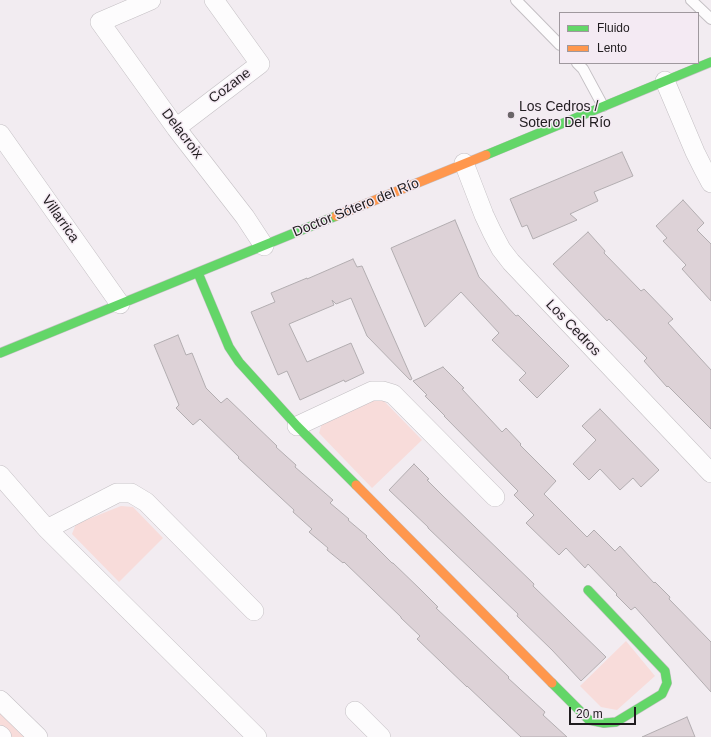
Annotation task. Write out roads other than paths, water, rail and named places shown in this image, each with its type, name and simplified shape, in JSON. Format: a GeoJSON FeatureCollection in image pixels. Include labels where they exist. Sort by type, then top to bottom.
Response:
{"type":"FeatureCollection","features":[{"type":"Feature","properties":{"kind":"street","name":"Delacroix"},"geometry":{"type":"LineString","coordinates":[[151,0],[100,22],[176,128],[245,218],[264,246]]}},
{"type":"Feature","properties":{"kind":"street","name":"Cozane"},"geometry":{"type":"LineString","coordinates":[[176,128],[260,64],[214,0]]}},
{"type":"Feature","properties":{"kind":"street","name":"Doctor Sótero del Río"},"geometry":{"type":"LineString","coordinates":[[0,353],[711,62]]}},
{"type":"Feature","properties":{"kind":"street"},"geometry":{"type":"LineString","coordinates":[[665,81],[702,168],[711,183]]}},
{"type":"Feature","properties":{"kind":"street","name":"Villarrica"},"geometry":{"type":"LineString","coordinates":[[0,134],[120,304]]}},
{"type":"Feature","properties":{"kind":"street","name":"Los Cedros"},"geometry":{"type":"LineString","coordinates":[[464,163],[492,232],[501,249],[511,262],[711,473]]}},
{"type":"Feature","properties":{"kind":"street"},"geometry":{"type":"LineString","coordinates":[[198,273],[229,347],[239,362],[297,426],[589,720],[604,723],[616,722],[662,694],[667,683],[665,672],[588,590]]}},
{"type":"Feature","properties":{"kind":"street"},"geometry":{"type":"LineString","coordinates":[[297,426],[372,391],[383,391],[392,394],[495,497]]}},
{"type":"Feature","properties":{"kind":"street"},"geometry":{"type":"LineString","coordinates":[[0,475],[47,529],[257,737]]}},
{"type":"Feature","properties":{"kind":"street"},"geometry":{"type":"LineString","coordinates":[[47,529],[117,493],[131,493],[146,502],[254,610]]}},
{"type":"Feature","properties":{"kind":"street"},"geometry":{"type":"LineString","coordinates":[[0,700],[38,737]]}},
{"type":"Feature","properties":{"kind":"street"},"geometry":{"type":"LineString","coordinates":[[355,711],[381,737]]}},
{"type":"Feature","properties":{"kind":"lane"},"geometry":{"type":"LineString","coordinates":[[516,0],[559,44]]}},
{"type":"Feature","properties":{"kind":"lane"},"geometry":{"type":"LineString","coordinates":[[692,0],[711,19]]}},
{"type":"Feature","properties":{"kind":"lane"},"geometry":{"type":"LineString","coordinates":[[578,64],[583,69],[604,106]]}},
{"type":"Feature","properties":{"kind":"place","name":"Los Cedros / Sotero Del Río"},"geometry":{"type":"Point","coordinates":[511,115]}}]}
